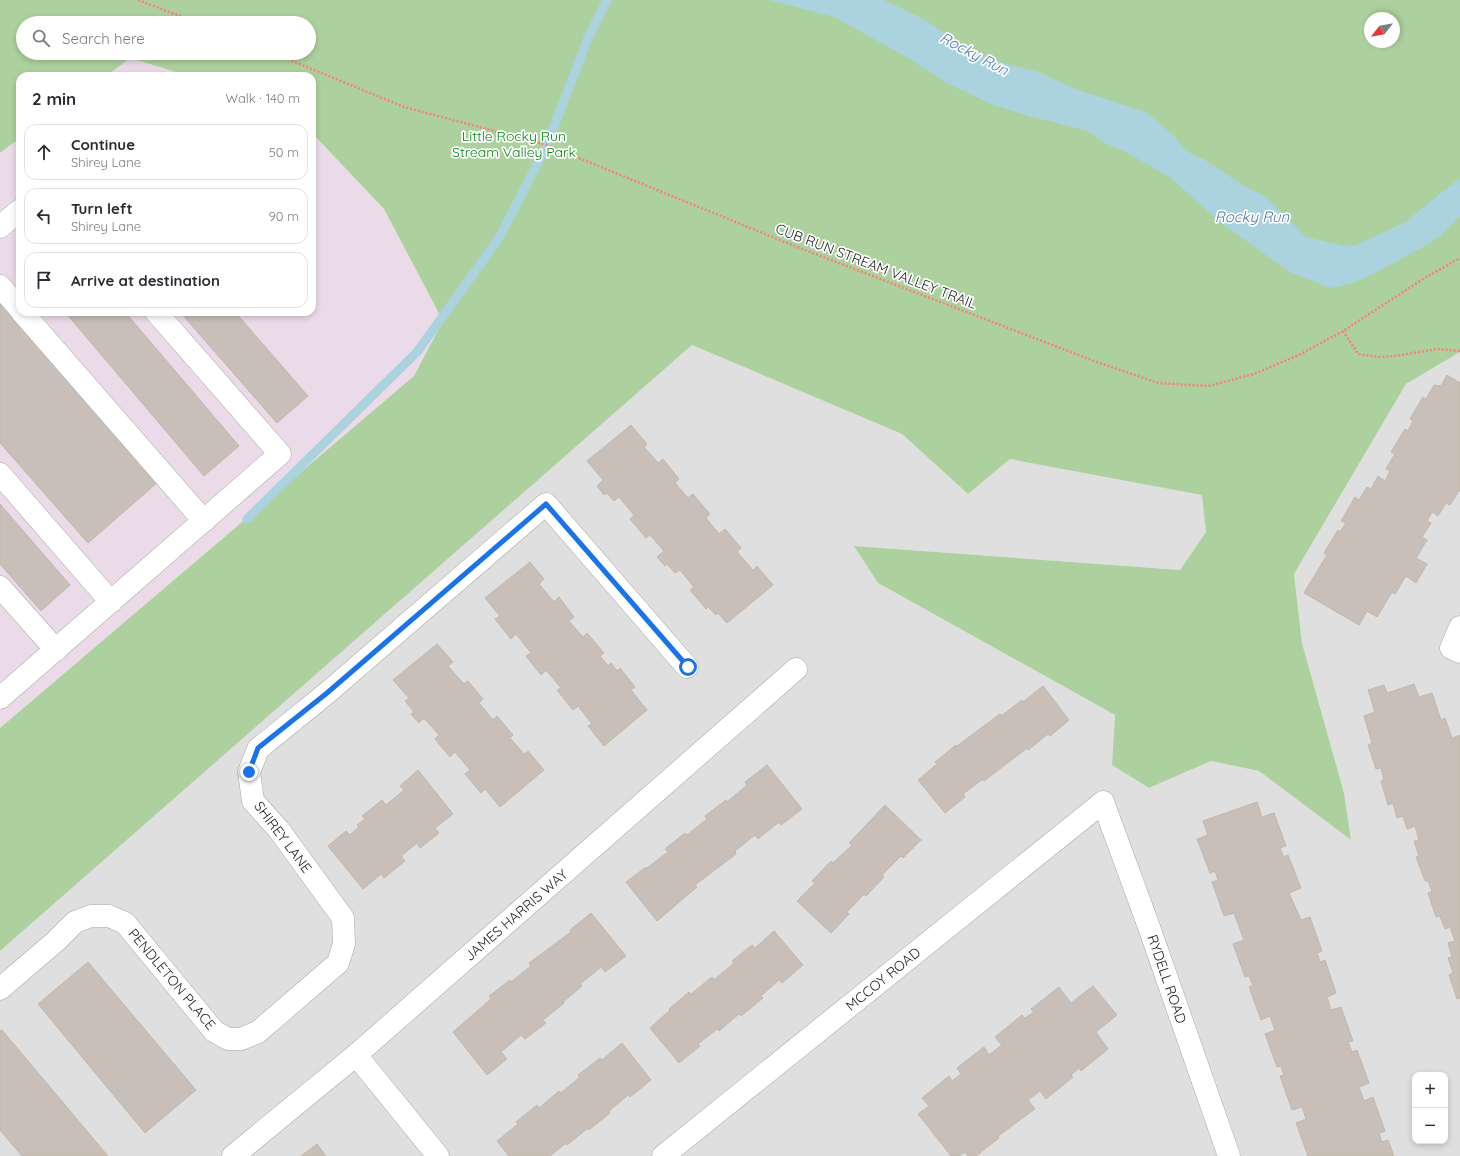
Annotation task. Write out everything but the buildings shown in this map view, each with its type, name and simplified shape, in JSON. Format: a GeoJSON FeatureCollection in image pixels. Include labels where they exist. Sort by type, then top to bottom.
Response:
{"type":"FeatureCollection","features":[{"type":"Feature","properties":{"kind":"street"},"geometry":{"type":"LineString","coordinates":[[0,227],[16,213]]}},
{"type":"Feature","properties":{"kind":"street"},"geometry":{"type":"LineString","coordinates":[[0,286],[16,304]]}},
{"type":"Feature","properties":{"kind":"street"},"geometry":{"type":"LineString","coordinates":[[25,316],[204,521]]}},
{"type":"Feature","properties":{"kind":"street"},"geometry":{"type":"LineString","coordinates":[[0,698],[280,454],[159,316]]}},
{"type":"Feature","properties":{"kind":"street"},"geometry":{"type":"LineString","coordinates":[[0,474],[111,602]]}},
{"type":"Feature","properties":{"kind":"street","name":"SHIREY LANE"},"geometry":{"type":"LineString","coordinates":[[306,991],[338,963],[344,944],[343,918],[279,830],[253,801],[249,772],[258,748],[327,693],[546,504],[688,667]]}},
{"type":"Feature","properties":{"kind":"street"},"geometry":{"type":"LineString","coordinates":[[0,587],[56,650]]}},
{"type":"Feature","properties":{"kind":"street"},"geometry":{"type":"LineString","coordinates":[[1460,627],[1450,648],[1460,652]]}},
{"type":"Feature","properties":{"kind":"street","name":"JAMES HARRIS WAY"},"geometry":{"type":"LineString","coordinates":[[233,1156],[356,1056],[796,669]]}},
{"type":"Feature","properties":{"kind":"street","name":"MCCOY ROAD"},"geometry":{"type":"LineString","coordinates":[[663,1156],[1104,802]]}},
{"type":"Feature","properties":{"kind":"street","name":"RYDELL ROAD"},"geometry":{"type":"LineString","coordinates":[[1104,802],[1229,1156]]}},
{"type":"Feature","properties":{"kind":"street","name":"PENDLETON PLACE"},"geometry":{"type":"LineString","coordinates":[[0,989],[56,941],[75,922],[91,916],[109,916],[125,923],[214,1031],[228,1039],[241,1039],[258,1032],[306,991]]}},
{"type":"Feature","properties":{"kind":"street"},"geometry":{"type":"LineString","coordinates":[[356,1056],[438,1156]]}},
{"type":"Feature","properties":{"kind":"path"},"geometry":{"type":"LineString","coordinates":[[138,0],[180,16]]}},
{"type":"Feature","properties":{"kind":"path","name":"CUB RUN STREAM VALLEY TRAIL"},"geometry":{"type":"LineString","coordinates":[[290,60],[404,107],[547,145],[836,262],[1094,362],[1158,383],[1208,386],[1254,374],[1299,355],[1343,331],[1423,279],[1460,258]]}},
{"type":"Feature","properties":{"kind":"path"},"geometry":{"type":"LineString","coordinates":[[1343,331],[1358,354],[1379,357],[1395,356],[1436,349],[1460,351]]}},
{"type":"Feature","properties":{"kind":"shaded area"},"geometry":{"type":"Polygon","coordinates":[[[127,60],[137,60],[176,72],[111,72],[127,60]]]}},
{"type":"Feature","properties":{"kind":"shaded area"},"geometry":{"type":"Polygon","coordinates":[[[316,137],[384,209],[443,321],[415,376],[0,728],[0,153],[16,141],[16,316],[316,316],[316,137]]]}},
{"type":"Feature","properties":{"kind":"shaded area"},"geometry":{"type":"Polygon","coordinates":[[[692,345],[902,434],[968,494],[1010,459],[1203,495],[1206,532],[1180,570],[855,546],[878,583],[1115,715],[1112,765],[1149,788],[1211,761],[1259,771],[1351,840],[1344,793],[1302,643],[1294,574],[1406,384],[1460,352],[1460,1156],[0,1156],[0,951],[692,345]]]}},
{"type":"Feature","properties":{"kind":"green space","name":"Little Rocky Run Stream Valley Park"},"geometry":{"type":"Polygon","coordinates":[[[0,0],[1460,0],[1460,352],[1406,384],[1294,574],[1302,643],[1344,793],[1351,840],[1259,771],[1211,761],[1149,788],[1112,765],[1115,715],[878,583],[854,546],[1180,570],[1206,532],[1202,495],[1010,459],[968,494],[902,434],[692,345],[0,951],[0,728],[414,376],[443,321],[384,209],[316,137],[316,72],[176,72],[137,60],[316,60],[316,16],[16,16],[16,60],[127,60],[111,72],[16,72],[16,141],[0,153],[0,0]]]}},
{"type":"Feature","properties":{"kind":"water","name":"Rocky Run"},"geometry":{"type":"Polygon","coordinates":[[[770,0],[884,0],[923,19],[967,48],[999,62],[1038,72],[1075,89],[1146,112],[1174,136],[1186,151],[1205,160],[1241,184],[1266,197],[1306,237],[1344,246],[1356,245],[1404,223],[1460,178],[1460,216],[1440,236],[1423,247],[1367,277],[1353,283],[1332,288],[1290,272],[1221,223],[1171,178],[1126,152],[1105,143],[1088,131],[993,105],[947,83],[907,57],[834,17],[770,0]]]}},
{"type":"Feature","properties":{"kind":"waterway"},"geometry":{"type":"LineString","coordinates":[[247,519],[417,352],[499,238],[547,145],[588,38],[607,0]]}},
{"type":"Feature","properties":{"kind":"route"},"geometry":{"type":"LineString","coordinates":[[249,772],[258,748],[327,693],[546,504],[688,667]]}}]}
